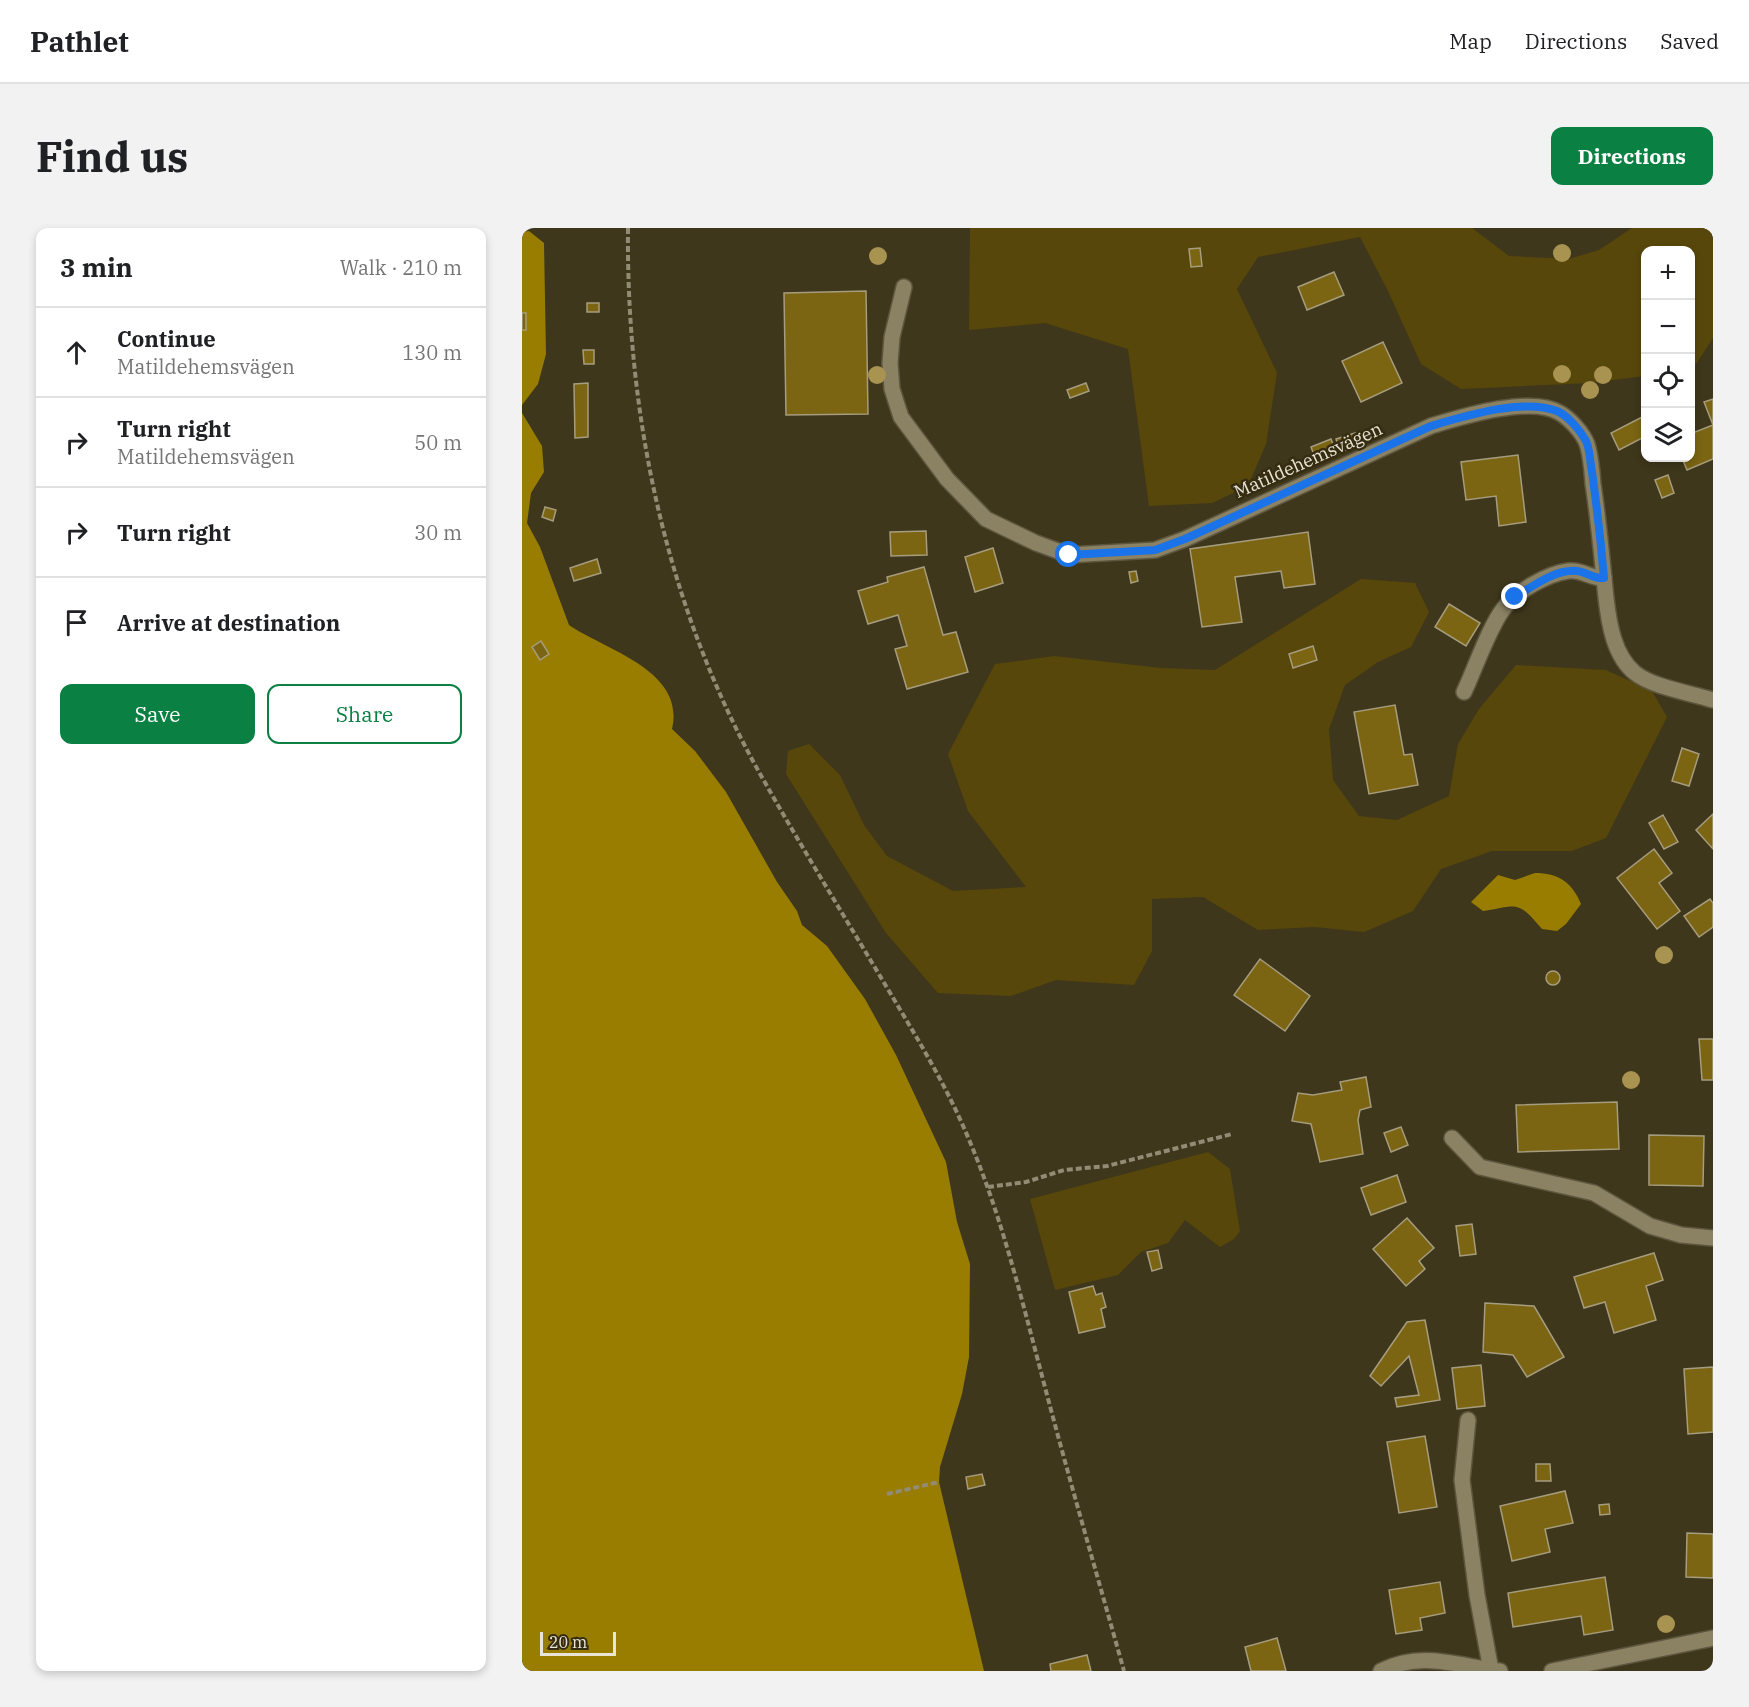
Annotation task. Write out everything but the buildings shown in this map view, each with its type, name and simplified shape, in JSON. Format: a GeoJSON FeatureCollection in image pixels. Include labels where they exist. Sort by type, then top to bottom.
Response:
{"type":"FeatureCollection","features":[{"type":"Feature","properties":{"kind":"street","name":"Matildehemsvägen"},"geometry":{"type":"LineString","coordinates":[[904,287],[892,337],[890,363],[892,389],[900,417],[947,479],[986,519],[1036,543],[1069,555],[1155,550],[1185,539],[1431,426],[1467,415],[1521,407],[1542,407],[1560,412],[1575,425],[1587,442],[1614,639],[1636,674],[1713,700]]}},
{"type":"Feature","properties":{"kind":"street"},"geometry":{"type":"LineString","coordinates":[[1464,692],[1503,608],[1515,597],[1539,582],[1570,571],[1581,572],[1596,579],[1604,578]]}},
{"type":"Feature","properties":{"kind":"street"},"geometry":{"type":"LineString","coordinates":[[1452,1138],[1480,1167],[1594,1193],[1650,1227],[1681,1235],[1713,1238]]}},
{"type":"Feature","properties":{"kind":"street"},"geometry":{"type":"LineString","coordinates":[[1381,1671],[1397,1663],[1433,1659],[1496,1670],[1477,1595],[1462,1480],[1468,1420]]}},
{"type":"Feature","properties":{"kind":"street"},"geometry":{"type":"LineString","coordinates":[[1552,1671],[1713,1638]]}},
{"type":"Feature","properties":{"kind":"path"},"geometry":{"type":"LineString","coordinates":[[628,228],[631,341],[651,483],[673,567],[696,634],[731,717],[765,783],[931,1059],[988,1187],[1124,1671]]}},
{"type":"Feature","properties":{"kind":"path"},"geometry":{"type":"LineString","coordinates":[[988,1187],[1026,1182],[1064,1170],[1107,1166],[1232,1134]]}},
{"type":"Feature","properties":{"kind":"path"},"geometry":{"type":"LineString","coordinates":[[887,1494],[939,1482]]}},
{"type":"Feature","properties":{"kind":"shaded area"},"geometry":{"type":"Polygon","coordinates":[[[970,228],[1472,228],[1509,256],[1569,259],[1599,250],[1632,228],[1713,228],[1713,338],[1695,366],[1695,246],[1641,246],[1641,376],[1589,383],[1461,389],[1421,364],[1388,291],[1360,237],[1258,257],[1237,289],[1277,373],[1266,444],[1248,486],[1212,503],[1149,506],[1128,349],[1045,323],[969,330],[970,228]]]}},
{"type":"Feature","properties":{"kind":"shaded area"},"geometry":{"type":"Polygon","coordinates":[[[529,231],[544,243],[546,354],[538,384],[522,405],[522,232],[529,231]]]}},
{"type":"Feature","properties":{"kind":"shaded area"},"geometry":{"type":"Polygon","coordinates":[[[522,413],[542,446],[544,472],[531,493],[527,523],[540,547],[569,625],[639,664],[667,691],[673,709],[672,729],[695,751],[726,792],[777,882],[797,911],[802,925],[827,946],[865,999],[896,1055],[946,1162],[957,1222],[970,1264],[969,1357],[962,1394],[940,1467],[939,1482],[984,1671],[522,1671],[522,413]]]}},
{"type":"Feature","properties":{"kind":"shaded area"},"geometry":{"type":"Polygon","coordinates":[[[1361,579],[1415,583],[1429,612],[1411,647],[1378,662],[1345,685],[1329,729],[1333,780],[1359,816],[1397,820],[1449,796],[1458,744],[1479,709],[1516,665],[1606,670],[1652,691],[1667,717],[1606,838],[1572,851],[1492,851],[1441,869],[1413,911],[1364,932],[1315,927],[1258,930],[1203,897],[1152,899],[1152,951],[1134,985],[1056,980],[1011,996],[938,993],[886,933],[786,774],[788,751],[809,744],[840,775],[864,825],[887,856],[953,891],[1026,887],[968,811],[948,754],[995,664],[1054,656],[1161,668],[1215,670],[1361,579]]]}},
{"type":"Feature","properties":{"kind":"shaded area"},"geometry":{"type":"Polygon","coordinates":[[[1535,873],[1551,875],[1563,880],[1573,890],[1581,904],[1566,924],[1557,931],[1542,929],[1527,913],[1516,907],[1483,911],[1471,902],[1498,875],[1515,880],[1535,873]]]}},
{"type":"Feature","properties":{"kind":"shaded area"},"geometry":{"type":"Polygon","coordinates":[[[1208,1152],[1230,1169],[1240,1231],[1234,1239],[1220,1247],[1185,1220],[1168,1243],[1141,1252],[1118,1275],[1055,1290],[1030,1199],[1208,1152]]]}},
{"type":"Feature","properties":{"kind":"route"},"geometry":{"type":"LineString","coordinates":[[1069,555],[1155,550],[1185,539],[1431,426],[1467,415],[1521,407],[1542,407],[1560,412],[1575,425],[1587,442],[1604,578],[1596,579],[1581,572],[1570,571],[1539,582],[1515,597]]}}]}
